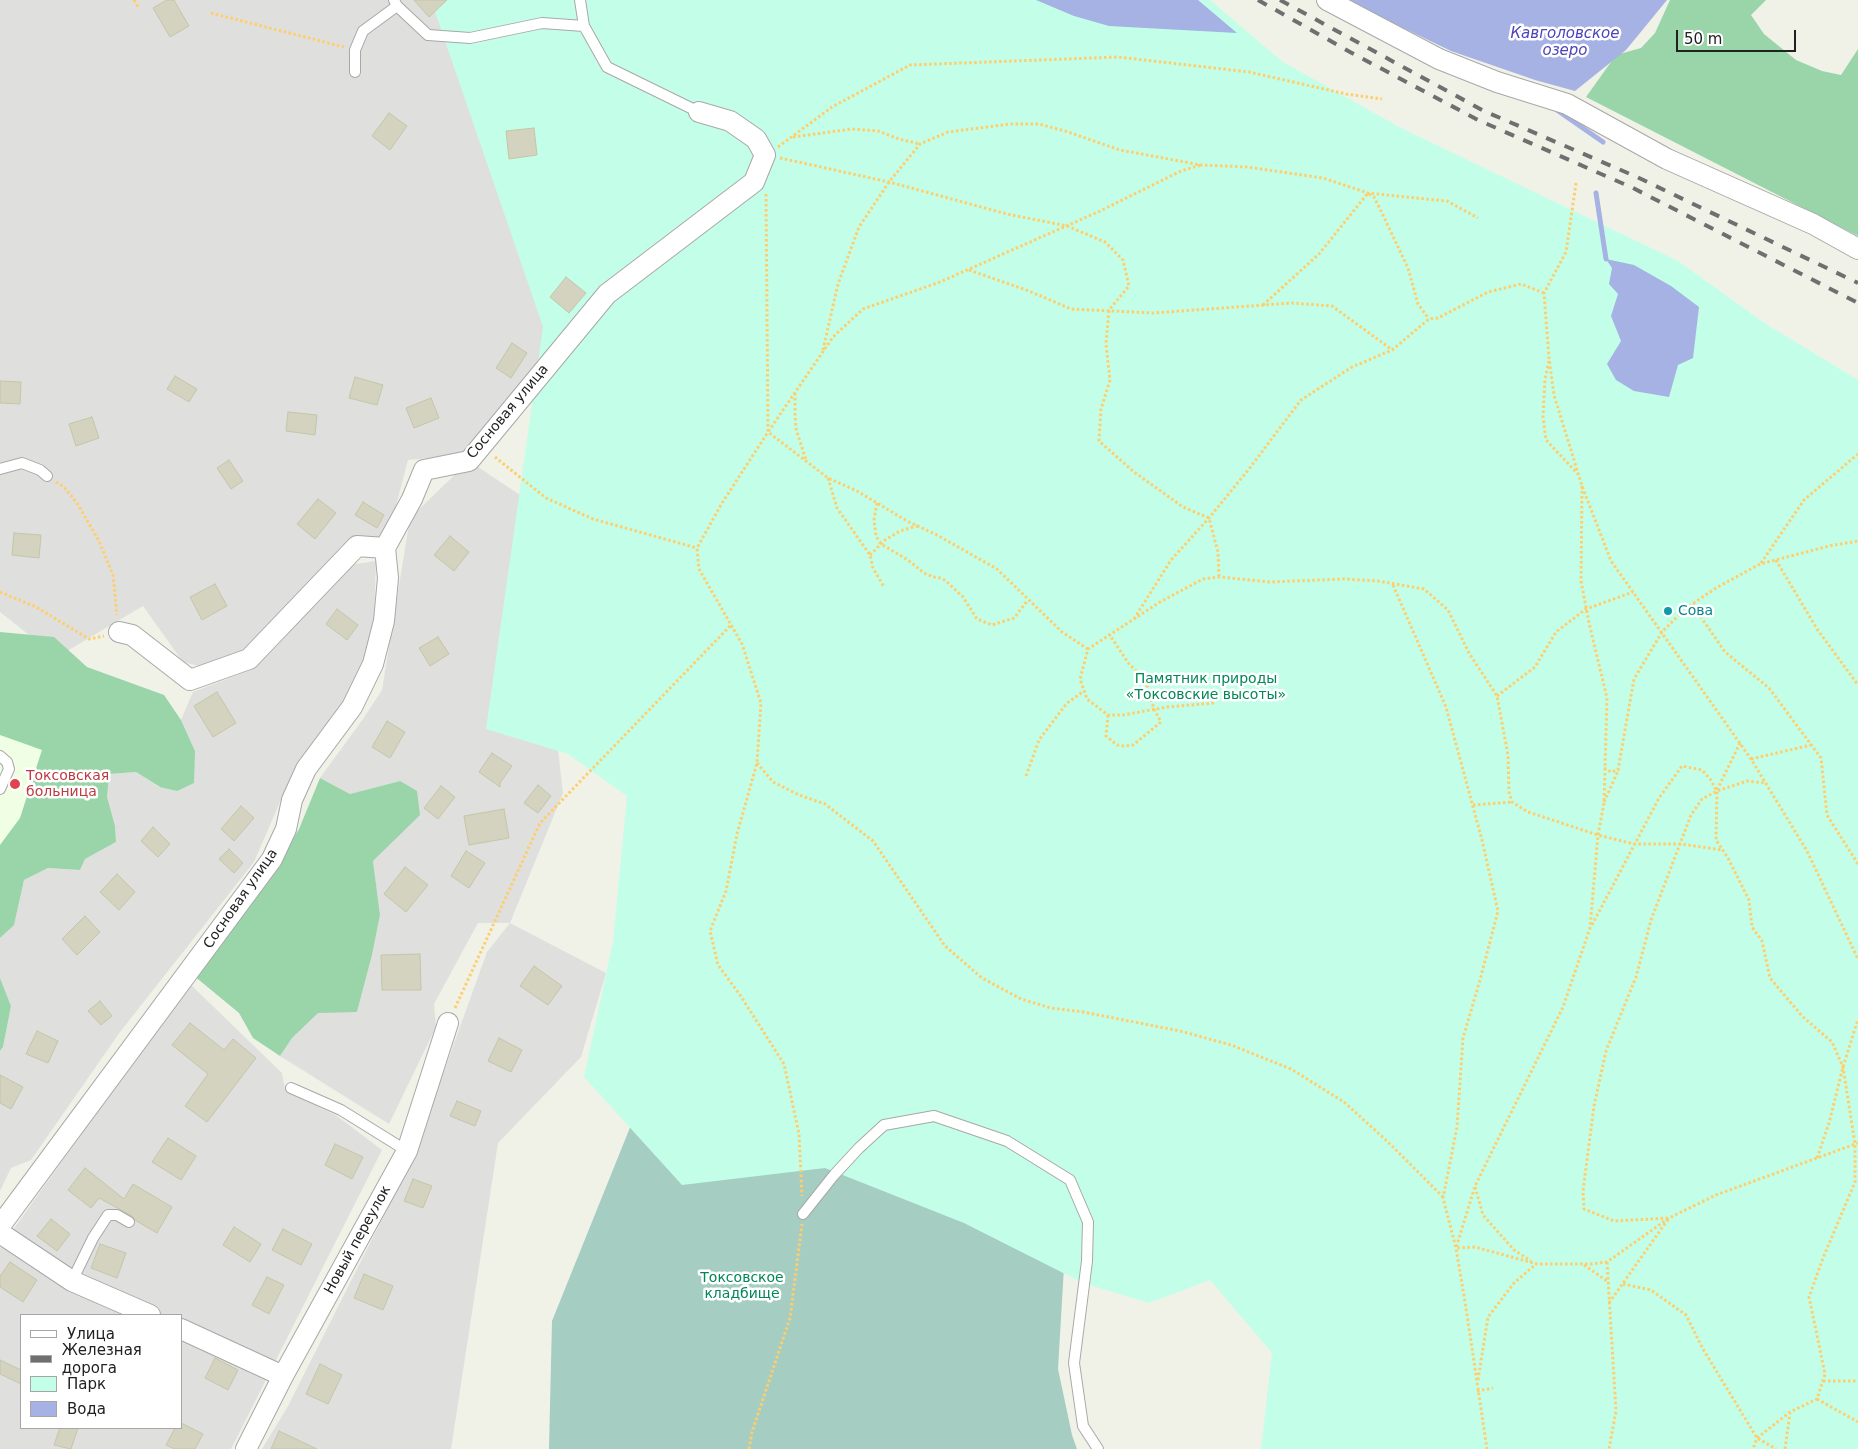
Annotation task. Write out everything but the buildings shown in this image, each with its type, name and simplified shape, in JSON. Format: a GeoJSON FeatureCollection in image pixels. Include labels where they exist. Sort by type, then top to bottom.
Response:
{"type":"FeatureCollection","features":[{"type":"Feature","properties":{"kind":"street"},"geometry":{"type":"LineString","coordinates":[[1327,0],[1439,59],[1497,82],[1567,104],[1667,159],[1813,224],[1858,249]]}},
{"type":"Feature","properties":{"kind":"street"},"geometry":{"type":"LineString","coordinates":[[699,112],[730,121],[756,139],[765,155]]}},
{"type":"Feature","properties":{"kind":"street","name":"Сосновая улица"},"geometry":{"type":"LineString","coordinates":[[0,1226],[272,859],[286,829],[292,800],[306,769],[352,706],[373,664],[384,612],[388,578],[385,548],[412,498],[424,470],[468,462],[607,294],[754,182],[765,155]]}},
{"type":"Feature","properties":{"kind":"street"},"geometry":{"type":"LineString","coordinates":[[119,632],[132,635],[190,680],[249,659],[357,546],[385,548]]}},
{"type":"Feature","properties":{"kind":"street","name":"Новый переулок"},"geometry":{"type":"LineString","coordinates":[[246,1449],[283,1376],[407,1151],[448,1022]]}},
{"type":"Feature","properties":{"kind":"street"},"geometry":{"type":"LineString","coordinates":[[0,1234],[72,1281],[148,1314]]}},
{"type":"Feature","properties":{"kind":"street"},"geometry":{"type":"LineString","coordinates":[[182,1329],[283,1376]]}},
{"type":"Feature","properties":{"kind":"lane"},"geometry":{"type":"LineString","coordinates":[[580,0],[584,26],[607,67],[699,112]]}},
{"type":"Feature","properties":{"kind":"lane"},"geometry":{"type":"LineString","coordinates":[[355,72],[355,50],[362,31],[396,3],[428,36],[470,38],[542,22],[584,26]]}},
{"type":"Feature","properties":{"kind":"lane"},"geometry":{"type":"LineString","coordinates":[[0,469],[22,464],[40,470],[47,476]]}},
{"type":"Feature","properties":{"kind":"lane"},"geometry":{"type":"LineString","coordinates":[[0,756],[7,762],[9,770],[0,788]]}},
{"type":"Feature","properties":{"kind":"lane"},"geometry":{"type":"LineString","coordinates":[[292,1088],[341,1110],[407,1151]]}},
{"type":"Feature","properties":{"kind":"lane"},"geometry":{"type":"LineString","coordinates":[[803,1214],[834,1175],[884,1125],[934,1116],[1008,1141],[1070,1180],[1088,1222],[1087,1261],[1074,1363],[1083,1426],[1098,1449]]}},
{"type":"Feature","properties":{"kind":"lane"},"geometry":{"type":"LineString","coordinates":[[72,1281],[93,1238],[108,1215],[117,1215],[129,1222]]}},
{"type":"Feature","properties":{"kind":"path"},"geometry":{"type":"LineString","coordinates":[[134,0],[138,7]]}},
{"type":"Feature","properties":{"kind":"path"},"geometry":{"type":"LineString","coordinates":[[211,13],[355,50]]}},
{"type":"Feature","properties":{"kind":"path"},"geometry":{"type":"LineString","coordinates":[[765,155],[793,137],[832,107],[910,65],[1118,58],[1249,72],[1346,94],[1382,99]]}},
{"type":"Feature","properties":{"kind":"path"},"geometry":{"type":"LineString","coordinates":[[823,350],[827,326],[843,267],[859,227],[889,182],[920,144],[948,132],[1010,124],[1039,124],[1120,150],[1201,165],[1247,168],[1323,178],[1368,193],[1448,201],[1478,218]]}},
{"type":"Feature","properties":{"kind":"path"},"geometry":{"type":"LineString","coordinates":[[793,137],[852,129],[878,130],[899,139],[920,144]]}},
{"type":"Feature","properties":{"kind":"path"},"geometry":{"type":"LineString","coordinates":[[765,155],[889,182],[1007,214],[1067,226],[1105,242],[1123,260],[1129,286],[1110,310],[1106,344],[1110,380],[1101,409],[1099,441],[1134,472],[1183,507],[1209,518]]}},
{"type":"Feature","properties":{"kind":"path"},"geometry":{"type":"LineString","coordinates":[[749,1449],[752,1432],[790,1318],[803,1214],[799,1134],[784,1064],[740,995],[718,965],[710,931],[726,890],[737,834],[757,763],[761,703],[742,644],[700,569],[697,548],[722,503],[823,350],[833,337],[863,309],[940,282],[1100,211],[1181,171],[1201,165]]}},
{"type":"Feature","properties":{"kind":"path"},"geometry":{"type":"LineString","coordinates":[[1576,183],[1566,252],[1544,293],[1554,395],[1582,486],[1611,561],[1740,743],[1766,783],[1807,851],[1858,959]]}},
{"type":"Feature","properties":{"kind":"path"},"geometry":{"type":"LineString","coordinates":[[766,184],[768,432]]}},
{"type":"Feature","properties":{"kind":"path"},"geometry":{"type":"LineString","coordinates":[[1262,306],[1319,254],[1368,193]]}},
{"type":"Feature","properties":{"kind":"path"},"geometry":{"type":"LineString","coordinates":[[1368,193],[1374,197],[1380,209],[1408,268],[1418,304],[1429,319]]}},
{"type":"Feature","properties":{"kind":"path"},"geometry":{"type":"LineString","coordinates":[[968,270],[1071,308],[1153,313],[1292,303],[1332,306],[1392,350]]}},
{"type":"Feature","properties":{"kind":"path"},"geometry":{"type":"LineString","coordinates":[[1133,619],[1171,560],[1209,518],[1301,400],[1352,367],[1392,350],[1429,319],[1438,318],[1488,292],[1521,284],[1544,293]]}},
{"type":"Feature","properties":{"kind":"path"},"geometry":{"type":"LineString","coordinates":[[1549,358],[1545,379],[1543,417],[1546,440],[1579,476]]}},
{"type":"Feature","properties":{"kind":"path"},"geometry":{"type":"LineString","coordinates":[[795,392],[796,429],[806,460]]}},
{"type":"Feature","properties":{"kind":"path"},"geometry":{"type":"LineString","coordinates":[[768,432],[828,478],[857,491],[997,569],[1062,632],[1088,649]]}},
{"type":"Feature","properties":{"kind":"path"},"geometry":{"type":"LineString","coordinates":[[481,447],[546,498],[593,518],[697,548]]}},
{"type":"Feature","properties":{"kind":"path"},"geometry":{"type":"LineString","coordinates":[[1760,564],[1804,500],[1858,454]]}},
{"type":"Feature","properties":{"kind":"path"},"geometry":{"type":"LineString","coordinates":[[0,592],[36,607],[89,639],[119,632],[113,575],[99,541],[77,503],[64,487],[47,476]]}},
{"type":"Feature","properties":{"kind":"path"},"geometry":{"type":"LineString","coordinates":[[828,478],[837,508],[870,555],[873,568],[884,587]]}},
{"type":"Feature","properties":{"kind":"path"},"geometry":{"type":"LineString","coordinates":[[1582,486],[1581,581],[1607,698],[1604,803],[1598,835],[1590,928]]}},
{"type":"Feature","properties":{"kind":"path"},"geometry":{"type":"LineString","coordinates":[[877,503],[874,520],[876,536],[881,544],[908,560],[924,573],[946,581],[963,597],[977,619],[992,625],[1014,618],[1028,600]]}},
{"type":"Feature","properties":{"kind":"path"},"geometry":{"type":"LineString","coordinates":[[1209,518],[1218,552],[1219,577]]}},
{"type":"Feature","properties":{"kind":"path"},"geometry":{"type":"LineString","coordinates":[[870,555],[881,544],[900,531],[917,526]]}},
{"type":"Feature","properties":{"kind":"path"},"geometry":{"type":"LineString","coordinates":[[1604,803],[1618,770],[1634,679],[1662,632],[1692,604],[1716,588],[1760,564],[1829,546],[1858,541]]}},
{"type":"Feature","properties":{"kind":"path"},"geometry":{"type":"LineString","coordinates":[[1776,560],[1817,629],[1858,685]]}},
{"type":"Feature","properties":{"kind":"path"},"geometry":{"type":"LineString","coordinates":[[1214,703],[1123,715],[1108,715],[1087,699],[1080,679],[1088,649],[1160,602],[1203,579],[1219,577],[1270,582],[1344,579],[1378,581],[1424,589],[1448,610],[1468,653],[1496,696],[1508,755],[1509,792],[1512,802]]}},
{"type":"Feature","properties":{"kind":"path"},"geometry":{"type":"LineString","coordinates":[[1393,584],[1446,707],[1482,840],[1498,911],[1463,1038],[1457,1127],[1444,1198],[1456,1248],[1487,1449]]}},
{"type":"Feature","properties":{"kind":"path"},"geometry":{"type":"LineString","coordinates":[[1496,696],[1535,667],[1556,632],[1586,609],[1633,592]]}},
{"type":"Feature","properties":{"kind":"path"},"geometry":{"type":"LineString","coordinates":[[1692,604],[1724,652],[1769,688],[1821,758],[1827,815],[1858,864]]}},
{"type":"Feature","properties":{"kind":"path"},"geometry":{"type":"LineString","coordinates":[[448,1022],[540,822],[732,624]]}},
{"type":"Feature","properties":{"kind":"path"},"geometry":{"type":"LineString","coordinates":[[1108,715],[1106,736],[1117,745],[1133,746],[1161,722],[1154,710],[1145,679],[1129,664],[1110,634]]}},
{"type":"Feature","properties":{"kind":"path"},"geometry":{"type":"LineString","coordinates":[[1026,776],[1039,740],[1067,703],[1084,691]]}},
{"type":"Feature","properties":{"kind":"path"},"geometry":{"type":"LineString","coordinates":[[1740,743],[1717,791],[1716,840],[1749,900],[1752,927],[1762,941],[1770,978],[1802,1016],[1832,1042],[1843,1067],[1857,1144],[1855,1182],[1809,1297],[1825,1374],[1817,1399],[1790,1412],[1757,1438],[1753,1449]]}},
{"type":"Feature","properties":{"kind":"path"},"geometry":{"type":"LineString","coordinates":[[1751,759],[1811,745]]}},
{"type":"Feature","properties":{"kind":"path"},"geometry":{"type":"LineString","coordinates":[[757,763],[772,782],[799,795],[825,804],[873,841],[945,946],[982,978],[1021,999],[1036,1004],[1180,1031],[1231,1045],[1291,1069],[1344,1102],[1388,1142],[1444,1198]]}},
{"type":"Feature","properties":{"kind":"path"},"geometry":{"type":"LineString","coordinates":[[1456,1248],[1475,1186],[1563,1007],[1590,928],[1659,798],[1682,766],[1702,770],[1717,791]]}},
{"type":"Feature","properties":{"kind":"path"},"geometry":{"type":"LineString","coordinates":[[1604,768],[1611,772],[1618,770]]}},
{"type":"Feature","properties":{"kind":"path"},"geometry":{"type":"LineString","coordinates":[[1669,1218],[1614,1221],[1584,1209],[1583,1191],[1594,1106],[1606,1051],[1636,977],[1651,920],[1691,815],[1702,799],[1717,791],[1748,781],[1766,783]]}},
{"type":"Feature","properties":{"kind":"path"},"geometry":{"type":"LineString","coordinates":[[1473,805],[1512,802],[1528,812],[1598,835],[1634,844],[1681,844],[1722,850]]}},
{"type":"Feature","properties":{"kind":"path"},"geometry":{"type":"LineString","coordinates":[[1817,1158],[1829,1123],[1843,1067],[1858,1019]]}},
{"type":"Feature","properties":{"kind":"path"},"geometry":{"type":"LineString","coordinates":[[1456,1248],[1475,1246],[1537,1264],[1607,1262],[1669,1218],[1716,1195],[1857,1144]]}},
{"type":"Feature","properties":{"kind":"path"},"geometry":{"type":"LineString","coordinates":[[1475,1186],[1484,1215],[1514,1250],[1537,1264]]}},
{"type":"Feature","properties":{"kind":"path"},"geometry":{"type":"LineString","coordinates":[[1609,1303],[1669,1218]]}},
{"type":"Feature","properties":{"kind":"path"},"geometry":{"type":"LineString","coordinates":[[1607,1262],[1616,1411],[1609,1449]]}},
{"type":"Feature","properties":{"kind":"path"},"geometry":{"type":"LineString","coordinates":[[1477,1385],[1488,1317],[1514,1283],[1537,1264]]}},
{"type":"Feature","properties":{"kind":"path"},"geometry":{"type":"LineString","coordinates":[[1582,1264],[1608,1282]]}},
{"type":"Feature","properties":{"kind":"path"},"geometry":{"type":"LineString","coordinates":[[1623,1284],[1651,1290],[1686,1314],[1703,1349],[1757,1438],[1776,1449]]}},
{"type":"Feature","properties":{"kind":"path"},"geometry":{"type":"LineString","coordinates":[[1823,1381],[1858,1381]]}},
{"type":"Feature","properties":{"kind":"path"},"geometry":{"type":"LineString","coordinates":[[1478,1391],[1493,1388]]}},
{"type":"Feature","properties":{"kind":"path"},"geometry":{"type":"LineString","coordinates":[[1817,1399],[1858,1422]]}},
{"type":"Feature","properties":{"kind":"path"},"geometry":{"type":"LineString","coordinates":[[1785,1449],[1790,1412]]}},
{"type":"Feature","properties":{"kind":"shaded area"},"geometry":{"type":"Polygon","coordinates":[[[0,0],[505,0],[568,332],[461,455],[408,460],[393,517],[377,540],[251,649],[203,667],[183,662],[143,606],[57,657],[0,612],[0,0]]]}},
{"type":"Feature","properties":{"kind":"shaded area"},"geometry":{"type":"Polygon","coordinates":[[[469,461],[529,501],[563,793],[510,923],[478,923],[434,1004],[436,1027],[389,1124],[280,1056],[292,1038],[318,1012],[357,1012],[380,915],[373,861],[392,842],[400,781],[350,794],[320,778],[382,690],[410,518],[469,461]]]}},
{"type":"Feature","properties":{"kind":"shaded area"},"geometry":{"type":"Polygon","coordinates":[[[376,561],[374,619],[366,665],[349,702],[301,762],[283,795],[254,862],[120,1032],[31,1160],[11,1168],[0,1191],[0,1051],[3,1047],[11,1006],[0,978],[0,938],[14,924],[24,880],[48,868],[80,870],[85,859],[116,842],[115,826],[106,797],[109,774],[136,772],[159,787],[195,751],[181,720],[193,692],[251,670],[276,647],[349,565],[376,561]]]}},
{"type":"Feature","properties":{"kind":"shaded area","name":"Токсовская больница"},"geometry":{"type":"Polygon","coordinates":[[[0,735],[42,749],[20,818],[0,845],[0,735]]]}},
{"type":"Feature","properties":{"kind":"shaded area"},"geometry":{"type":"Polygon","coordinates":[[[510,923],[606,973],[581,1057],[498,1143],[451,1449],[262,1449],[288,1406],[412,1160],[487,952],[510,923]]]}},
{"type":"Feature","properties":{"kind":"shaded area"},"geometry":{"type":"Polygon","coordinates":[[[189,983],[282,1073],[285,1090],[337,1116],[382,1150],[231,1449],[0,1449],[0,1248],[189,983]]]}},
{"type":"Feature","properties":{"kind":"green space","name":"Памятник природы «Токсовские высоты»"},"geometry":{"type":"Polygon","coordinates":[[[431,0],[1210,0],[1283,62],[1401,128],[1678,261],[1766,324],[1858,380],[1858,1449],[1261,1449],[1272,1353],[1210,1280],[1149,1303],[1083,1283],[964,1223],[825,1168],[682,1185],[584,1077],[613,942],[627,796],[568,754],[486,729],[543,327],[431,0]]]}},
{"type":"Feature","properties":{"kind":"green space"},"geometry":{"type":"Polygon","coordinates":[[[1670,0],[1766,0],[1751,15],[1764,34],[1796,60],[1822,71],[1841,75],[1858,49],[1858,236],[1586,97],[1616,55],[1641,48],[1655,33],[1670,0]]]}},
{"type":"Feature","properties":{"kind":"green space"},"geometry":{"type":"Polygon","coordinates":[[[0,632],[54,637],[87,667],[164,695],[181,720],[195,751],[194,783],[177,791],[160,787],[136,772],[109,774],[107,797],[115,826],[116,842],[85,859],[80,870],[48,868],[24,880],[14,925],[0,938],[0,845],[20,818],[42,750],[0,735],[0,632]]]}},
{"type":"Feature","properties":{"kind":"green space"},"geometry":{"type":"Polygon","coordinates":[[[320,778],[350,794],[400,781],[417,791],[420,815],[373,861],[380,915],[357,1012],[318,1013],[292,1038],[280,1056],[253,1038],[239,1013],[193,975],[276,868],[299,829],[320,778]]]}},
{"type":"Feature","properties":{"kind":"green space"},"geometry":{"type":"Polygon","coordinates":[[[0,978],[11,1006],[3,1047],[0,1051],[0,978]]]}},
{"type":"Feature","properties":{"kind":"green space","name":"Токсовское кладбище"},"geometry":{"type":"Polygon","coordinates":[[[654,1068],[1064,1267],[1058,1369],[1072,1435],[1077,1449],[549,1449],[552,1321],[654,1068]]]}},
{"type":"Feature","properties":{"kind":"water"},"geometry":{"type":"Polygon","coordinates":[[[1036,0],[1198,0],[1237,33],[1109,26],[1074,16],[1036,0]]]}},
{"type":"Feature","properties":{"kind":"water","name":"Кавголовское озеро"},"geometry":{"type":"Polygon","coordinates":[[[1350,0],[1667,0],[1626,50],[1575,91],[1535,80],[1451,51],[1374,14],[1350,0]]]}},
{"type":"Feature","properties":{"kind":"water"},"geometry":{"type":"Polygon","coordinates":[[[1606,259],[1634,265],[1671,286],[1699,307],[1693,358],[1678,365],[1669,397],[1634,391],[1616,380],[1607,364],[1621,341],[1611,316],[1618,294],[1609,284],[1612,268],[1606,259]]]}},
{"type":"Feature","properties":{"kind":"waterway"},"geometry":{"type":"LineString","coordinates":[[1554,108],[1603,142]]}},
{"type":"Feature","properties":{"kind":"waterway"},"geometry":{"type":"LineString","coordinates":[[1596,193],[1606,259]]}},
{"type":"Feature","properties":{"kind":"railway"},"geometry":{"type":"LineString","coordinates":[[1258,0],[1350,52],[1478,120],[1633,188],[1858,303]]}},
{"type":"Feature","properties":{"kind":"railway"},"geometry":{"type":"LineString","coordinates":[[1280,0],[1484,111],[1637,177],[1858,283]]}},
{"type":"Feature","properties":{"kind":"place","name":"Сова"},"geometry":{"type":"Point","coordinates":[1668,611]}},
{"type":"Feature","properties":{"kind":"place","name":"Токсовская больница"},"geometry":{"type":"Point","coordinates":[15,784]}}]}
